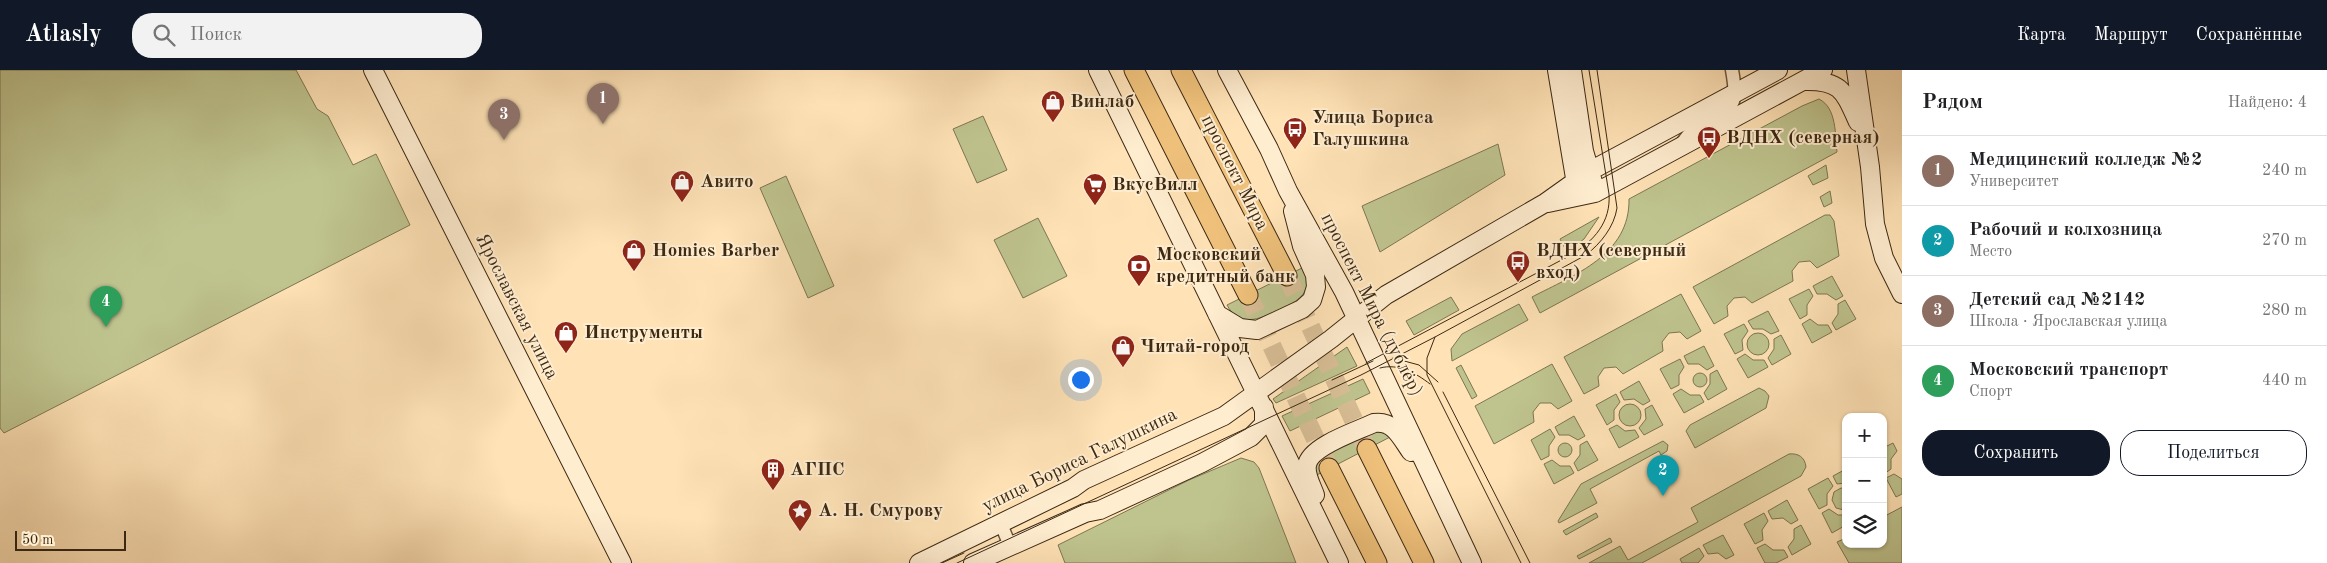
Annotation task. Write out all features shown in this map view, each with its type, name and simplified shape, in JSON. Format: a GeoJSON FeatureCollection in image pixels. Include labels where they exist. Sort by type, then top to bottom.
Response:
{"type":"FeatureCollection","features":[{"type":"Feature","properties":{"kind":"main road","name":"Ярославская улица"},"geometry":{"type":"LineString","coordinates":[[373,70],[622,563]]}},
{"type":"Feature","properties":{"kind":"main road"},"geometry":{"type":"LineString","coordinates":[[974,563],[1085,513],[1100,510],[1202,463],[1258,431],[1264,424],[1263,388],[1216,314],[1098,70]]}},
{"type":"Feature","properties":{"kind":"main road"},"geometry":{"type":"LineString","coordinates":[[1134,70],[1248,295]]}},
{"type":"Feature","properties":{"kind":"main road","name":"проспект Мира"},"geometry":{"type":"LineString","coordinates":[[1181,70],[1287,276]]}},
{"type":"Feature","properties":{"kind":"main road","name":"проспект Мира (дублёр)"},"geometry":{"type":"LineString","coordinates":[[1227,70],[1269,149],[1288,191],[1344,292],[1436,483],[1472,563]]}},
{"type":"Feature","properties":{"kind":"main road"},"geometry":{"type":"LineString","coordinates":[[1557,70],[1575,181],[1587,196]]}},
{"type":"Feature","properties":{"kind":"main road"},"geometry":{"type":"LineString","coordinates":[[1572,70],[1584,151],[1590,171],[1587,196]]}},
{"type":"Feature","properties":{"kind":"main road","name":"улица Бориса Галушкина"},"geometry":{"type":"LineString","coordinates":[[919,563],[1073,488],[1084,480],[1224,416],[1386,295],[1545,203],[1590,171],[1778,70]]}},
{"type":"Feature","properties":{"kind":"main road"},"geometry":{"type":"LineString","coordinates":[[1545,203],[1587,196],[1823,70]]}},
{"type":"Feature","properties":{"kind":"main road"},"geometry":{"type":"LineString","coordinates":[[1856,70],[1866,142],[1874,224],[1884,258],[1902,294]]}},
{"type":"Feature","properties":{"kind":"main road"},"geometry":{"type":"LineString","coordinates":[[1803,81],[1824,81],[1840,88],[1866,142]]}},
{"type":"Feature","properties":{"kind":"main road"},"geometry":{"type":"LineString","coordinates":[[1216,314],[1240,328],[1257,330],[1302,310],[1312,300],[1316,287],[1315,275],[1302,246],[1288,191]]}},
{"type":"Feature","properties":{"kind":"main road"},"geometry":{"type":"LineString","coordinates":[[1264,411],[1338,563]]}},
{"type":"Feature","properties":{"kind":"main road"},"geometry":{"type":"LineString","coordinates":[[1326,539],[1319,504],[1307,473],[1310,458],[1322,447],[1374,423],[1381,422],[1396,431],[1436,483]]}},
{"type":"Feature","properties":{"kind":"main road"},"geometry":{"type":"LineString","coordinates":[[1237,443],[1262,435],[1271,438],[1279,444]]}},
{"type":"Feature","properties":{"kind":"main road"},"geometry":{"type":"LineString","coordinates":[[1368,449],[1424,563]]}},
{"type":"Feature","properties":{"kind":"main road"},"geometry":{"type":"LineString","coordinates":[[1329,468],[1377,563]]}},
{"type":"Feature","properties":{"kind":"street"},"geometry":{"type":"LineString","coordinates":[[1674,151],[1697,126],[1729,108],[1734,101],[1735,93],[1732,70]]}},
{"type":"Feature","properties":{"kind":"street"},"geometry":{"type":"LineString","coordinates":[[1001,524],[1010,546]]}},
{"type":"Feature","properties":{"kind":"green space"},"geometry":{"type":"Polygon","coordinates":[[[0,70],[296,70],[317,109],[328,116],[353,165],[376,154],[410,225],[4,433],[0,428],[0,70]]]}},
{"type":"Feature","properties":{"kind":"green space"},"geometry":{"type":"Polygon","coordinates":[[[1819,99],[1825,103],[1832,115],[1837,152],[1540,313],[1532,297],[1581,271],[1597,261],[1610,249],[1620,235],[1627,218],[1629,199],[1802,106],[1819,99]]]}},
{"type":"Feature","properties":{"kind":"green space"},"geometry":{"type":"Polygon","coordinates":[[[983,116],[1007,170],[977,183],[953,129],[983,116]]]}},
{"type":"Feature","properties":{"kind":"green space"},"geometry":{"type":"Polygon","coordinates":[[[1498,144],[1505,175],[1380,252],[1362,206],[1498,144]]]}},
{"type":"Feature","properties":{"kind":"green space"},"geometry":{"type":"Polygon","coordinates":[[[1826,165],[1828,178],[1813,185],[1808,176],[1826,165]]]}},
{"type":"Feature","properties":{"kind":"green space"},"geometry":{"type":"Polygon","coordinates":[[[786,176],[834,286],[808,298],[760,188],[786,176]]]}},
{"type":"Feature","properties":{"kind":"green space"},"geometry":{"type":"Polygon","coordinates":[[[1830,191],[1832,203],[1824,207],[1820,197],[1830,191]]]}},
{"type":"Feature","properties":{"kind":"green space"},"geometry":{"type":"Polygon","coordinates":[[[1825,215],[1830,215],[1834,221],[1839,256],[1817,268],[1810,261],[1799,262],[1792,271],[1793,281],[1752,303],[1745,297],[1734,298],[1727,306],[1728,316],[1714,324],[1693,287],[1825,215]]]}},
{"type":"Feature","properties":{"kind":"green space"},"geometry":{"type":"Polygon","coordinates":[[[1599,217],[1584,239],[1567,252],[1560,239],[1599,217]]]}},
{"type":"Feature","properties":{"kind":"green space"},"geometry":{"type":"Polygon","coordinates":[[[1038,218],[1067,276],[1023,298],[994,240],[1038,218]]]}},
{"type":"Feature","properties":{"kind":"green space"},"geometry":{"type":"Polygon","coordinates":[[[1306,266],[1308,281],[1304,292],[1293,303],[1277,311],[1250,320],[1237,317],[1227,305],[1306,266]]]}},
{"type":"Feature","properties":{"kind":"green space"},"geometry":{"type":"Polygon","coordinates":[[[1832,276],[1843,296],[1836,300],[1827,294],[1817,294],[1813,286],[1832,276]]]}},
{"type":"Feature","properties":{"kind":"green space"},"geometry":{"type":"Polygon","coordinates":[[[1809,289],[1813,296],[1807,305],[1807,315],[1800,319],[1789,299],[1809,289]]]}},
{"type":"Feature","properties":{"kind":"green space"},"geometry":{"type":"Polygon","coordinates":[[[1681,294],[1701,331],[1687,339],[1680,332],[1669,333],[1662,342],[1663,351],[1623,374],[1616,367],[1604,368],[1598,377],[1599,386],[1584,394],[1564,357],[1681,294]]]}},
{"type":"Feature","properties":{"kind":"green space"},"geometry":{"type":"Polygon","coordinates":[[[1451,297],[1459,310],[1414,335],[1406,321],[1451,297]]]}},
{"type":"Feature","properties":{"kind":"green space"},"geometry":{"type":"Polygon","coordinates":[[[1845,300],[1856,319],[1836,330],[1832,323],[1838,314],[1838,304],[1845,300]]]}},
{"type":"Feature","properties":{"kind":"green space"},"geometry":{"type":"Polygon","coordinates":[[[1519,304],[1528,320],[1452,361],[1451,349],[1462,334],[1519,304]]]}},
{"type":"Feature","properties":{"kind":"green space"},"geometry":{"type":"Polygon","coordinates":[[[1768,311],[1779,331],[1771,334],[1763,329],[1753,329],[1748,321],[1768,311]]]}},
{"type":"Feature","properties":{"kind":"green space"},"geometry":{"type":"Polygon","coordinates":[[[1810,319],[1818,325],[1828,325],[1832,332],[1812,343],[1802,324],[1810,319]]]}},
{"type":"Feature","properties":{"kind":"green space"},"geometry":{"type":"Polygon","coordinates":[[[1744,324],[1748,331],[1742,340],[1743,350],[1735,354],[1724,334],[1744,324]]]}},
{"type":"Feature","properties":{"kind":"green space"},"geometry":{"type":"Polygon","coordinates":[[[1758,333],[1766,336],[1769,344],[1766,352],[1758,355],[1750,352],[1747,344],[1750,336],[1758,333]]]}},
{"type":"Feature","properties":{"kind":"green space"},"geometry":{"type":"Polygon","coordinates":[[[1781,335],[1791,354],[1772,365],[1768,358],[1774,349],[1774,339],[1781,335]]]}},
{"type":"Feature","properties":{"kind":"green space"},"geometry":{"type":"Polygon","coordinates":[[[1704,346],[1714,366],[1707,370],[1699,364],[1688,364],[1684,356],[1704,346]]]}},
{"type":"Feature","properties":{"kind":"green space"},"geometry":{"type":"Polygon","coordinates":[[[1347,347],[1357,366],[1276,403],[1273,399],[1347,347]]]}},
{"type":"Feature","properties":{"kind":"green space"},"geometry":{"type":"Polygon","coordinates":[[[1745,354],[1753,360],[1764,360],[1768,367],[1748,378],[1737,359],[1745,354]]]}},
{"type":"Feature","properties":{"kind":"green space"},"geometry":{"type":"Polygon","coordinates":[[[1680,359],[1684,367],[1679,375],[1679,385],[1671,389],[1660,369],[1680,359]]]}},
{"type":"Feature","properties":{"kind":"green space"},"geometry":{"type":"Polygon","coordinates":[[[1552,364],[1572,401],[1558,409],[1551,403],[1540,403],[1533,412],[1534,422],[1494,444],[1475,406],[1552,364]]]}},
{"type":"Feature","properties":{"kind":"green space"},"geometry":{"type":"Polygon","coordinates":[[[1461,365],[1477,396],[1472,399],[1456,368],[1461,365]]]}},
{"type":"Feature","properties":{"kind":"green space"},"geometry":{"type":"Polygon","coordinates":[[[1717,370],[1727,389],[1708,400],[1704,393],[1710,384],[1710,374],[1717,370]]]}},
{"type":"Feature","properties":{"kind":"green space"},"geometry":{"type":"Polygon","coordinates":[[[1697,373],[1703,373],[1707,380],[1703,387],[1697,387],[1693,383],[1693,377],[1697,373]]]}},
{"type":"Feature","properties":{"kind":"green space"},"geometry":{"type":"Polygon","coordinates":[[[1363,379],[1370,393],[1290,431],[1282,416],[1363,379]]]}},
{"type":"Feature","properties":{"kind":"green space"},"geometry":{"type":"Polygon","coordinates":[[[1639,381],[1650,401],[1643,405],[1634,399],[1624,400],[1620,392],[1639,381]]]}},
{"type":"Feature","properties":{"kind":"green space"},"geometry":{"type":"Polygon","coordinates":[[[1759,388],[1769,396],[1766,408],[1695,448],[1686,431],[1690,425],[1759,388]]]}},
{"type":"Feature","properties":{"kind":"green space"},"geometry":{"type":"Polygon","coordinates":[[[1681,389],[1690,395],[1700,395],[1704,402],[1684,413],[1673,394],[1681,389]]]}},
{"type":"Feature","properties":{"kind":"green space"},"geometry":{"type":"Polygon","coordinates":[[[1616,394],[1620,402],[1614,410],[1614,420],[1607,425],[1596,405],[1616,394]]]}},
{"type":"Feature","properties":{"kind":"green space"},"geometry":{"type":"Polygon","coordinates":[[[1630,404],[1638,407],[1641,415],[1638,423],[1630,426],[1622,423],[1619,415],[1622,407],[1630,404]]]}},
{"type":"Feature","properties":{"kind":"green space"},"geometry":{"type":"Polygon","coordinates":[[[1652,405],[1663,425],[1644,435],[1639,428],[1646,419],[1645,409],[1652,405]]]}},
{"type":"Feature","properties":{"kind":"green space"},"geometry":{"type":"Polygon","coordinates":[[[1574,416],[1585,436],[1578,440],[1569,435],[1559,435],[1555,427],[1574,416]]]}},
{"type":"Feature","properties":{"kind":"green space"},"geometry":{"type":"Polygon","coordinates":[[[1617,425],[1625,431],[1635,430],[1639,437],[1619,448],[1609,429],[1617,425]]]}},
{"type":"Feature","properties":{"kind":"green space"},"geometry":{"type":"Polygon","coordinates":[[[1380,429],[1392,436],[1313,477],[1311,467],[1318,458],[1380,429]]]}},
{"type":"Feature","properties":{"kind":"green space"},"geometry":{"type":"Polygon","coordinates":[[[1550,429],[1555,437],[1549,446],[1549,456],[1541,460],[1531,440],[1550,429]]]}},
{"type":"Feature","properties":{"kind":"green space"},"geometry":{"type":"Polygon","coordinates":[[[1587,441],[1598,460],[1578,471],[1574,463],[1580,455],[1580,445],[1587,441]]]}},
{"type":"Feature","properties":{"kind":"green space"},"geometry":{"type":"Polygon","coordinates":[[[1663,441],[1668,445],[1667,451],[1661,455],[1659,451],[1590,489],[1597,503],[1559,523],[1558,521],[1581,484],[1663,441]]]}},
{"type":"Feature","properties":{"kind":"green space"},"geometry":{"type":"Polygon","coordinates":[[[1562,443],[1568,443],[1572,450],[1568,457],[1562,457],[1558,453],[1558,447],[1562,443]]]}},
{"type":"Feature","properties":{"kind":"green space"},"geometry":{"type":"Polygon","coordinates":[[[1893,443],[1897,451],[1891,459],[1891,469],[1887,472],[1887,458],[1887,446],[1893,443]]]}},
{"type":"Feature","properties":{"kind":"green space"},"geometry":{"type":"Polygon","coordinates":[[[1789,454],[1795,454],[1803,458],[1806,467],[1801,476],[1642,563],[1589,563],[1620,546],[1628,560],[1698,522],[1691,508],[1789,454]]]}},
{"type":"Feature","properties":{"kind":"green space"},"geometry":{"type":"Polygon","coordinates":[[[1241,458],[1254,462],[1259,468],[1296,563],[1065,563],[1058,545],[1189,480],[1241,458]]]}},
{"type":"Feature","properties":{"kind":"green space"},"geometry":{"type":"Polygon","coordinates":[[[1552,460],[1560,466],[1570,466],[1574,473],[1554,484],[1544,464],[1552,460]]]}},
{"type":"Feature","properties":{"kind":"green space"},"geometry":{"type":"Polygon","coordinates":[[[1842,471],[1842,483],[1837,484],[1833,476],[1842,471]]]}},
{"type":"Feature","properties":{"kind":"green space"},"geometry":{"type":"Polygon","coordinates":[[[1894,474],[1902,479],[1902,494],[1896,497],[1887,478],[1894,474]]]}},
{"type":"Feature","properties":{"kind":"green space"},"geometry":{"type":"Polygon","coordinates":[[[1828,478],[1833,486],[1827,494],[1827,505],[1819,509],[1808,489],[1828,478]]]}},
{"type":"Feature","properties":{"kind":"green space"},"geometry":{"type":"Polygon","coordinates":[[[1842,488],[1842,510],[1836,508],[1832,500],[1834,492],[1842,488]]]}},
{"type":"Feature","properties":{"kind":"green space"},"geometry":{"type":"Polygon","coordinates":[[[1787,500],[1798,520],[1791,524],[1783,518],[1772,519],[1768,511],[1787,500]]]}},
{"type":"Feature","properties":{"kind":"green space"},"geometry":{"type":"Polygon","coordinates":[[[1902,507],[1902,563],[1849,563],[1837,542],[1842,540],[1842,548],[1887,548],[1887,515],[1902,507]]]}},
{"type":"Feature","properties":{"kind":"green space"},"geometry":{"type":"Polygon","coordinates":[[[1829,509],[1838,515],[1842,515],[1842,527],[1832,533],[1822,513],[1829,509]]]}},
{"type":"Feature","properties":{"kind":"green space"},"geometry":{"type":"Polygon","coordinates":[[[1596,513],[1598,517],[1566,535],[1563,531],[1596,513]]]}},
{"type":"Feature","properties":{"kind":"green space"},"geometry":{"type":"Polygon","coordinates":[[[1764,513],[1768,521],[1762,530],[1763,540],[1755,544],[1744,524],[1764,513]]]}},
{"type":"Feature","properties":{"kind":"green space"},"geometry":{"type":"Polygon","coordinates":[[[1801,525],[1811,544],[1792,555],[1788,547],[1794,539],[1794,529],[1801,525]]]}},
{"type":"Feature","properties":{"kind":"green space"},"geometry":{"type":"Polygon","coordinates":[[[1723,535],[1734,555],[1726,559],[1718,553],[1708,554],[1703,545],[1723,535]]]}},
{"type":"Feature","properties":{"kind":"green space"},"geometry":{"type":"Polygon","coordinates":[[[1610,538],[1612,542],[1579,559],[1577,556],[1610,538]]]}},
{"type":"Feature","properties":{"kind":"green space"},"geometry":{"type":"Polygon","coordinates":[[[1765,544],[1773,550],[1784,550],[1788,557],[1776,563],[1765,563],[1757,548],[1765,544]]]}},
{"type":"Feature","properties":{"kind":"green space"},"geometry":{"type":"Polygon","coordinates":[[[1699,548],[1704,556],[1698,563],[1682,563],[1680,559],[1699,548]]]}},
{"type":"Feature","properties":{"kind":"tunnel"},"geometry":{"type":"LineString","coordinates":[[1287,276],[1367,449]]}},
{"type":"Feature","properties":{"kind":"tunnel"},"geometry":{"type":"LineString","coordinates":[[1248,295],[1329,468]]}},
{"type":"Feature","properties":{"kind":"tram line"},"geometry":{"type":"LineString","coordinates":[[1366,363],[1571,255],[1594,237],[1604,222],[1609,204],[1609,194],[1589,70]]}},
{"type":"Feature","properties":{"kind":"tram line"},"geometry":{"type":"LineString","coordinates":[[957,563],[1361,375],[1586,255],[1606,234],[1613,222],[1617,208],[1597,70]]}},
{"type":"Feature","properties":{"kind":"tram line"},"geometry":{"type":"LineString","coordinates":[[1435,337],[1427,358],[1427,375],[1521,563]]}},
{"type":"Feature","properties":{"kind":"tram line"},"geometry":{"type":"LineString","coordinates":[[1393,358],[1419,365],[1438,382]]}},
{"type":"Feature","properties":{"kind":"tram line"},"geometry":{"type":"LineString","coordinates":[[1332,380],[1373,361]]}},
{"type":"Feature","properties":{"kind":"tram line"},"geometry":{"type":"LineString","coordinates":[[1380,368],[1400,368],[1419,376],[1430,384]]}},
{"type":"Feature","properties":{"kind":"tram line"},"geometry":{"type":"LineString","coordinates":[[1443,392],[1530,563]]}},
{"type":"Feature","properties":{"kind":"tram line"},"geometry":{"type":"LineString","coordinates":[[942,563],[964,553]]}},
{"type":"Feature","properties":{"kind":"place","name":"Винлаб"},"geometry":{"type":"Point","coordinates":[1053,123]}},
{"type":"Feature","properties":{"kind":"place","name":"Медицинский колледж №2"},"geometry":{"type":"Point","coordinates":[603,124]}},
{"type":"Feature","properties":{"kind":"place","name":"Детский сад №2142"},"geometry":{"type":"Point","coordinates":[504,140]}},
{"type":"Feature","properties":{"kind":"place","name":"Улица Бориса Галушкина"},"geometry":{"type":"Point","coordinates":[1295,150]}},
{"type":"Feature","properties":{"kind":"place","name":"ВДНХ (северная)"},"geometry":{"type":"Point","coordinates":[1709,159]}},
{"type":"Feature","properties":{"kind":"place","name":"Авито"},"geometry":{"type":"Point","coordinates":[682,203]}},
{"type":"Feature","properties":{"kind":"place","name":"ВкусВилл"},"geometry":{"type":"Point","coordinates":[1095,206]}},
{"type":"Feature","properties":{"kind":"place","name":"Homies Barber"},"geometry":{"type":"Point","coordinates":[634,272]}},
{"type":"Feature","properties":{"kind":"place","name":"ВДНХ (северный вход)"},"geometry":{"type":"Point","coordinates":[1518,283]}},
{"type":"Feature","properties":{"kind":"place","name":"Московский кредитный банк"},"geometry":{"type":"Point","coordinates":[1139,287]}},
{"type":"Feature","properties":{"kind":"place","name":"Московский транспорт"},"geometry":{"type":"Point","coordinates":[106,327]}},
{"type":"Feature","properties":{"kind":"place","name":"Инструменты"},"geometry":{"type":"Point","coordinates":[566,354]}},
{"type":"Feature","properties":{"kind":"place","name":"Читай-город"},"geometry":{"type":"Point","coordinates":[1123,368]}},
{"type":"Feature","properties":{"kind":"place","name":"АГПС"},"geometry":{"type":"Point","coordinates":[773,491]}},
{"type":"Feature","properties":{"kind":"place","name":"Рабочий и колхозница"},"geometry":{"type":"Point","coordinates":[1663,496]}},
{"type":"Feature","properties":{"kind":"place","name":"А. Н. Смурову"},"geometry":{"type":"Point","coordinates":[800,532]}}]}
